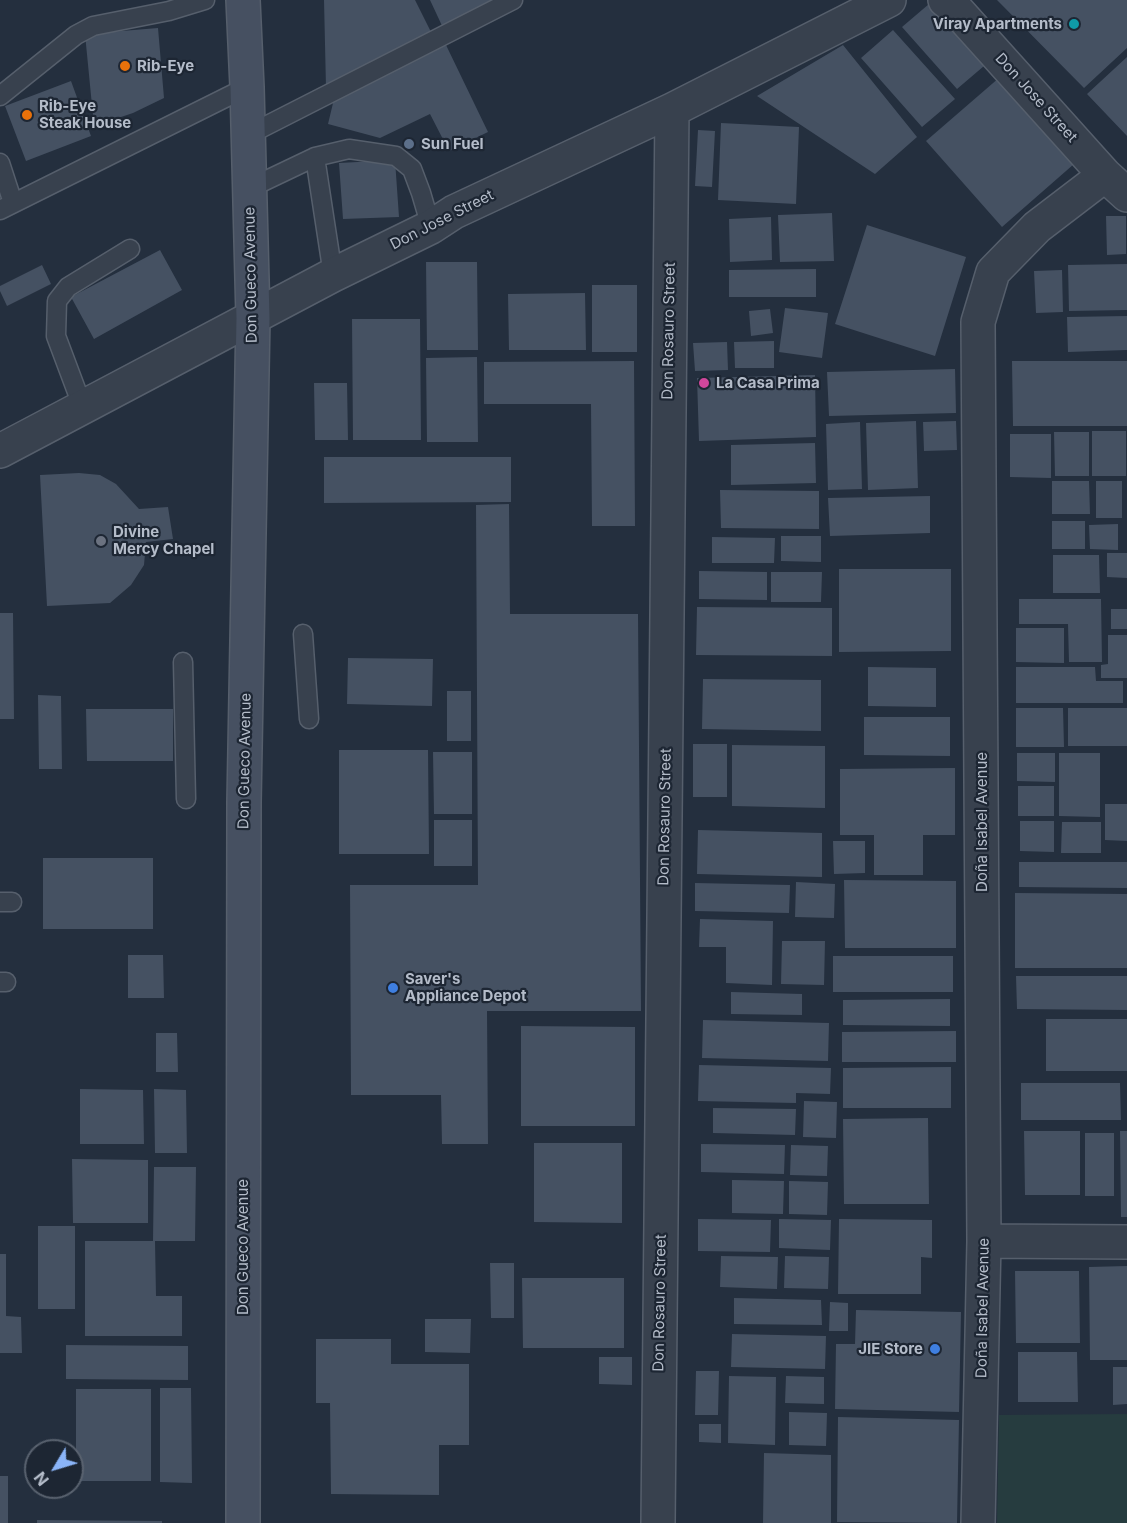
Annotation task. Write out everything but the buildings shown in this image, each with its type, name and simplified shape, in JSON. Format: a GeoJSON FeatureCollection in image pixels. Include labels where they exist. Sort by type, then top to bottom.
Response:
{"type":"FeatureCollection","features":[{"type":"Feature","properties":{"kind":"main road","name":"Don Gueco Avenue"},"geometry":{"type":"LineString","coordinates":[[243,0],[253,318],[243,802],[243,1523]]}},
{"type":"Feature","properties":{"kind":"street","name":"Don Jose Street"},"geometry":{"type":"LineString","coordinates":[[0,451],[333,275],[430,227],[454,212],[672,110],[889,0]]}},
{"type":"Feature","properties":{"kind":"street","name":"Don Jose Street"},"geometry":{"type":"LineString","coordinates":[[945,0],[953,6],[1116,185]]}},
{"type":"Feature","properties":{"kind":"street","name":"Don Rosauro Street"},"geometry":{"type":"LineString","coordinates":[[658,1523],[672,110]]}},
{"type":"Feature","properties":{"kind":"street","name":"Doña Isabel Avenue"},"geometry":{"type":"LineString","coordinates":[[978,1523],[984,1241],[978,322],[993,272],[1037,227],[1116,185]]}},
{"type":"Feature","properties":{"kind":"street"},"geometry":{"type":"LineString","coordinates":[[984,1241],[1127,1242]]}},
{"type":"Feature","properties":{"kind":"lane"},"geometry":{"type":"LineString","coordinates":[[0,96],[76,35],[93,26],[169,11],[205,0]]}},
{"type":"Feature","properties":{"kind":"lane"},"geometry":{"type":"LineString","coordinates":[[248,135],[513,0]]}},
{"type":"Feature","properties":{"kind":"lane"},"geometry":{"type":"LineString","coordinates":[[0,163],[6,206],[247,87]]}},
{"type":"Feature","properties":{"kind":"lane"},"geometry":{"type":"LineString","coordinates":[[250,188],[315,157],[349,150],[396,156],[412,169],[422,193],[430,227]]}},
{"type":"Feature","properties":{"kind":"lane"},"geometry":{"type":"LineString","coordinates":[[315,157],[333,275]]}},
{"type":"Feature","properties":{"kind":"lane"},"geometry":{"type":"LineString","coordinates":[[83,408],[56,336],[57,301],[68,288],[130,249]]}},
{"type":"Feature","properties":{"kind":"lane"},"geometry":{"type":"LineString","coordinates":[[303,634],[309,719]]}},
{"type":"Feature","properties":{"kind":"lane"},"geometry":{"type":"LineString","coordinates":[[183,662],[186,799]]}},
{"type":"Feature","properties":{"kind":"green space"},"geometry":{"type":"Polygon","coordinates":[[[1127,1414],[1127,1523],[997,1523],[999,1415],[1127,1414]]]}},
{"type":"Feature","properties":{"kind":"place","name":"Viray Apartments"},"geometry":{"type":"Point","coordinates":[1074,24]}},
{"type":"Feature","properties":{"kind":"place","name":"Rib-Eye"},"geometry":{"type":"Point","coordinates":[125,66]}},
{"type":"Feature","properties":{"kind":"place","name":"Rib-Eye Steak House"},"geometry":{"type":"Point","coordinates":[27,115]}},
{"type":"Feature","properties":{"kind":"place","name":"Sun Fuel"},"geometry":{"type":"Point","coordinates":[409,144]}},
{"type":"Feature","properties":{"kind":"place","name":"La Casa Prima"},"geometry":{"type":"Point","coordinates":[704,383]}},
{"type":"Feature","properties":{"kind":"place","name":"Divine Mercy Chapel"},"geometry":{"type":"Point","coordinates":[101,541]}},
{"type":"Feature","properties":{"kind":"place","name":"Saver's Appliance Depot"},"geometry":{"type":"Point","coordinates":[393,988]}},
{"type":"Feature","properties":{"kind":"place","name":"JIE Store"},"geometry":{"type":"Point","coordinates":[935,1349]}}]}
